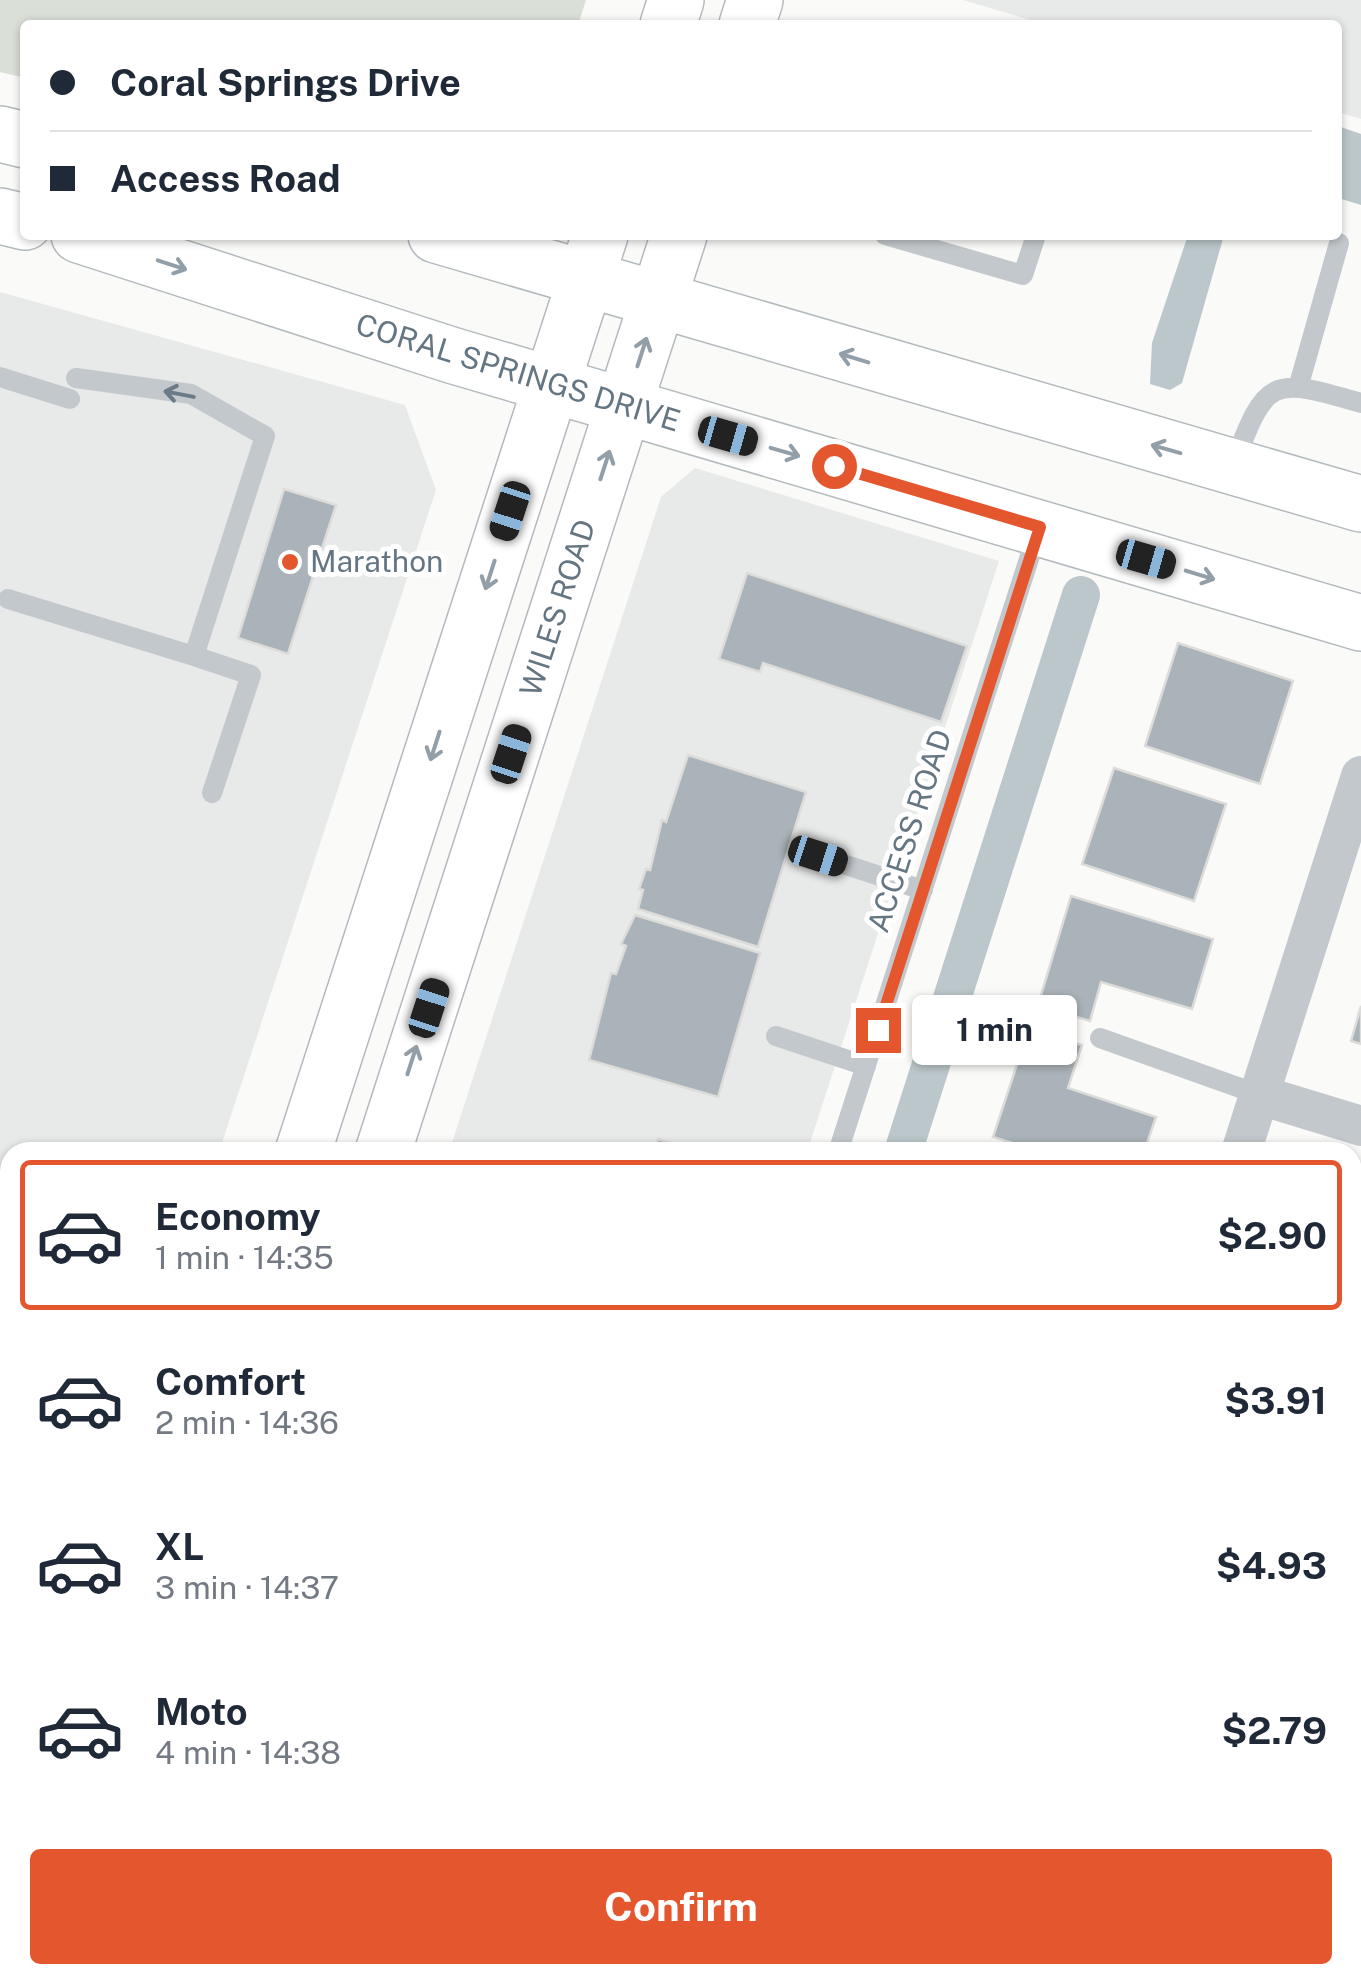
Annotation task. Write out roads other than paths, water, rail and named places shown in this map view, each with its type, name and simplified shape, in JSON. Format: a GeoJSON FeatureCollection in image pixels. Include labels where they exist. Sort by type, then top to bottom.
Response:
{"type":"FeatureCollection","features":[{"type":"Feature","properties":{"kind":"main road","name":"CORAL SPRINGS DRIVE"},"geometry":{"type":"LineString","coordinates":[[94,240],[451,355],[1361,623]]}},
{"type":"Feature","properties":{"kind":"main road"},"geometry":{"type":"LineString","coordinates":[[473,240],[592,256],[659,299],[1361,504]]}},
{"type":"Feature","properties":{"kind":"main road","name":"WILES ROAD"},"geometry":{"type":"LineString","coordinates":[[385,1142],[677,240]]}},
{"type":"Feature","properties":{"kind":"main road"},"geometry":{"type":"LineString","coordinates":[[307,1142],[592,256]]}},
{"type":"Feature","properties":{"kind":"street"},"geometry":{"type":"LineString","coordinates":[[1244,1142],[1361,776]]}},
{"type":"Feature","properties":{"kind":"street"},"geometry":{"type":"LineString","coordinates":[[1260,1095],[1361,1126]]}},
{"type":"Feature","properties":{"kind":"lane"},"geometry":{"type":"LineString","coordinates":[[902,240],[1023,274],[1034,240]]}},
{"type":"Feature","properties":{"kind":"lane"},"geometry":{"type":"LineString","coordinates":[[1298,388],[1339,243]]}},
{"type":"Feature","properties":{"kind":"lane"},"geometry":{"type":"LineString","coordinates":[[0,377],[73,388],[191,394],[265,436],[194,656]]}},
{"type":"Feature","properties":{"kind":"lane"},"geometry":{"type":"LineString","coordinates":[[1232,468],[1258,400],[1271,392],[1298,388],[1361,404]]}},
{"type":"Feature","properties":{"kind":"lane","name":"ACCESS ROAD"},"geometry":{"type":"LineString","coordinates":[[841,1142],[1040,527]]}},
{"type":"Feature","properties":{"kind":"lane"},"geometry":{"type":"LineString","coordinates":[[8,600],[251,675],[212,793]]}},
{"type":"Feature","properties":{"kind":"lane"},"geometry":{"type":"LineString","coordinates":[[818,856],[923,890]]}},
{"type":"Feature","properties":{"kind":"lane"},"geometry":{"type":"LineString","coordinates":[[776,1036],[866,1066]]}},
{"type":"Feature","properties":{"kind":"lane"},"geometry":{"type":"LineString","coordinates":[[1100,1038],[1260,1095]]}},
{"type":"Feature","properties":{"kind":"waterway"},"geometry":{"type":"LineString","coordinates":[[906,1142],[1081,595]]}},
{"type":"Feature","properties":{"kind":"place","name":"Marathon"},"geometry":{"type":"Point","coordinates":[290,562]}}]}
